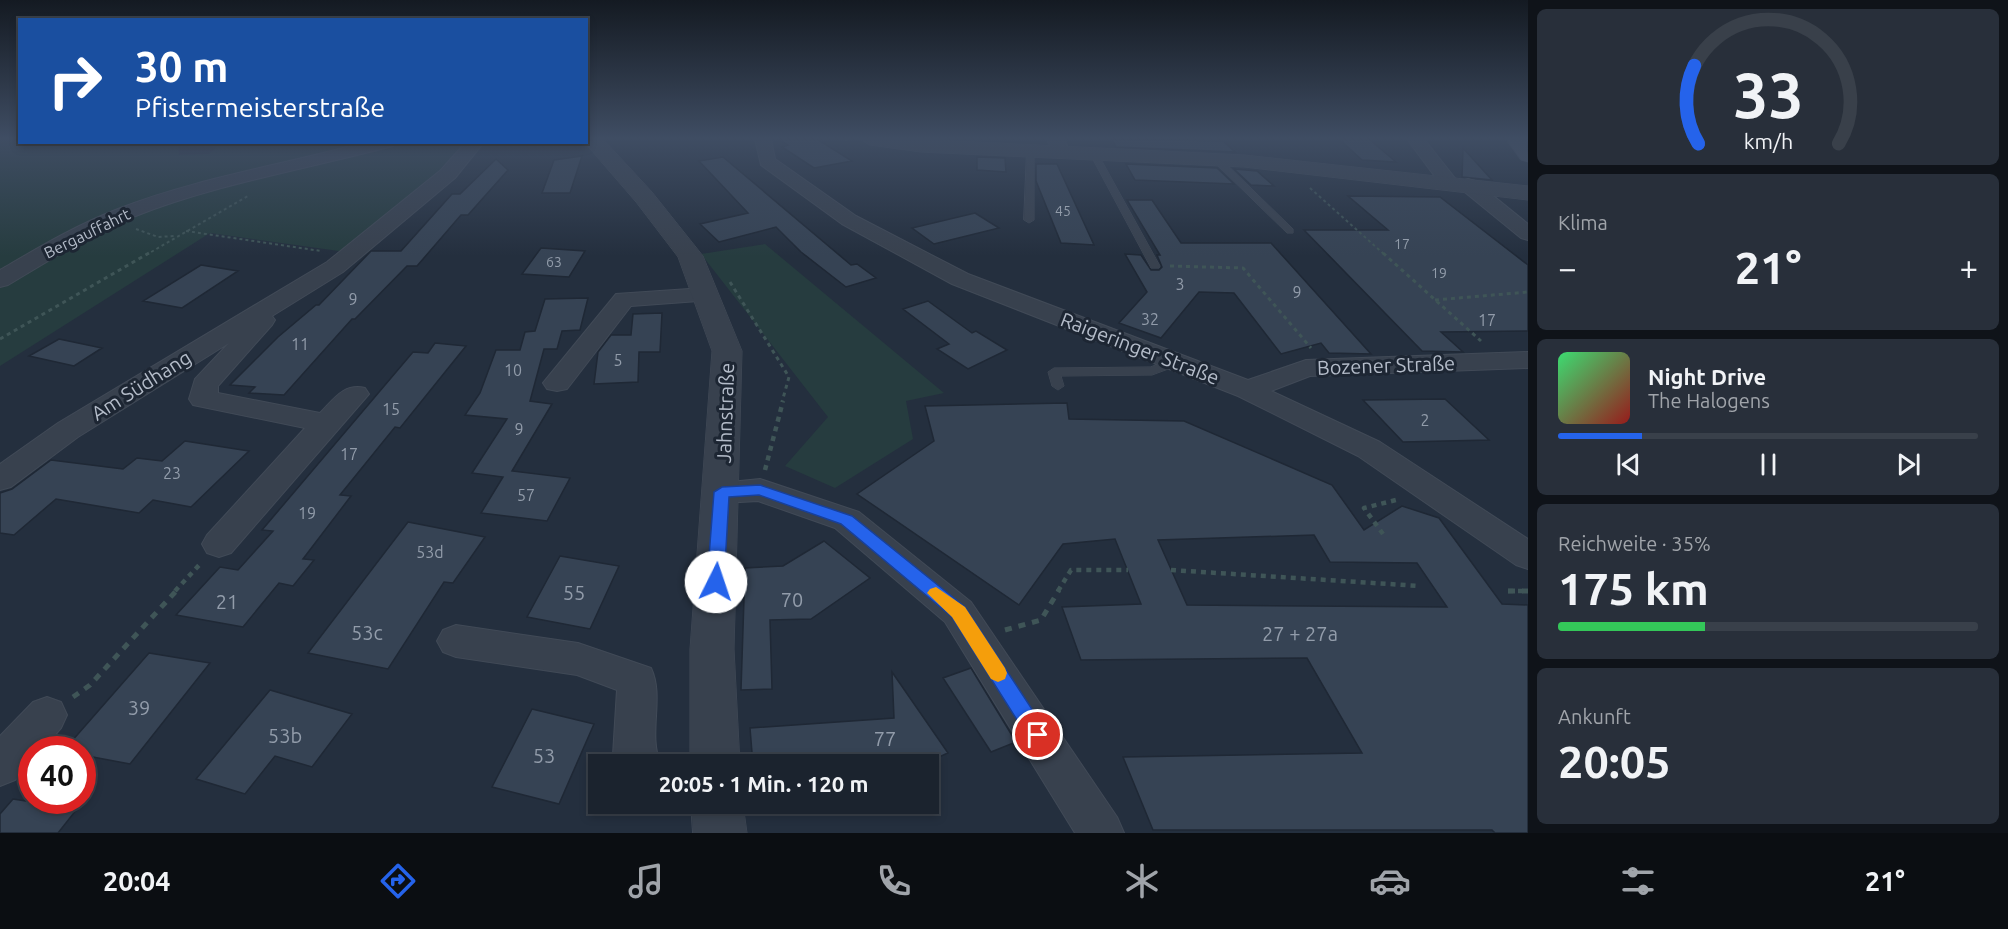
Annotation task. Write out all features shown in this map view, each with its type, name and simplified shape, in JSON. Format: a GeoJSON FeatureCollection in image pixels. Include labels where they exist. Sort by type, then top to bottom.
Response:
{"type":"FeatureCollection","features":[{"type":"Feature","properties":{"kind":"street","name":"Bergauffahrt"},"geometry":{"type":"LineString","coordinates":[[0,280],[110,220],[172,197],[247,178]]}},
{"type":"Feature","properties":{"kind":"street","name":"Am Südhang"},"geometry":{"type":"LineString","coordinates":[[0,479],[68,429],[335,267],[443,178]]}},
{"type":"Feature","properties":{"kind":"street","name":"Jahnstraße"},"geometry":{"type":"LineString","coordinates":[[627,178],[690,256],[727,351],[722,492],[712,649],[715,754]]}},
{"type":"Feature","properties":{"kind":"street","name":"Raigeringer Straße"},"geometry":{"type":"LineString","coordinates":[[790,178],[849,220],[960,279],[1248,390],[1369,449],[1528,556]]}},
{"type":"Feature","properties":{"kind":"street"},"geometry":{"type":"LineString","coordinates":[[1402,178],[1528,193]]}},
{"type":"Feature","properties":{"kind":"street"},"geometry":{"type":"LineString","coordinates":[[1452,178],[1528,234]]}},
{"type":"Feature","properties":{"kind":"street"},"geometry":{"type":"LineString","coordinates":[[557,383],[624,299],[704,295]]}},
{"type":"Feature","properties":{"kind":"street","name":"Am Südhang"},"geometry":{"type":"LineString","coordinates":[[285,296],[205,385],[203,399],[326,423]]}},
{"type":"Feature","properties":{"kind":"street","name":"Bozener Straße"},"geometry":{"type":"LineString","coordinates":[[1248,390],[1306,368],[1516,361]]}},
{"type":"Feature","properties":{"kind":"street"},"geometry":{"type":"LineString","coordinates":[[219,544],[326,423],[355,394]]}},
{"type":"Feature","properties":{"kind":"street"},"geometry":{"type":"LineString","coordinates":[[722,492],[760,490],[847,520],[958,612],[1101,833]]}},
{"type":"Feature","properties":{"kind":"street"},"geometry":{"type":"LineString","coordinates":[[456,641],[578,659],[637,680],[634,754]]}},
{"type":"Feature","properties":{"kind":"street"},"geometry":{"type":"LineString","coordinates":[[0,766],[47,715]]}},
{"type":"Feature","properties":{"kind":"lane"},"geometry":{"type":"LineString","coordinates":[[1029,220],[1030,178]]}},
{"type":"Feature","properties":{"kind":"lane"},"geometry":{"type":"LineString","coordinates":[[1107,178],[1155,266]]}},
{"type":"Feature","properties":{"kind":"lane"},"geometry":{"type":"LineString","coordinates":[[1235,178],[1290,231]]}},
{"type":"Feature","properties":{"kind":"lane"},"geometry":{"type":"LineString","coordinates":[[1058,386],[1054,372],[1152,371],[1175,362]]}},
{"type":"Feature","properties":{"kind":"path"},"geometry":{"type":"LineString","coordinates":[[1299,178],[1435,300],[1516,361]]}},
{"type":"Feature","properties":{"kind":"path"},"geometry":{"type":"LineString","coordinates":[[0,339],[249,195]]}},
{"type":"Feature","properties":{"kind":"path"},"geometry":{"type":"LineString","coordinates":[[110,220],[158,237],[177,236]]}},
{"type":"Feature","properties":{"kind":"path"},"geometry":{"type":"LineString","coordinates":[[186,231],[350,255]]}},
{"type":"Feature","properties":{"kind":"path"},"geometry":{"type":"LineString","coordinates":[[1155,266],[1243,268],[1327,367]]}},
{"type":"Feature","properties":{"kind":"path"},"geometry":{"type":"LineString","coordinates":[[1435,300],[1528,292]]}},
{"type":"Feature","properties":{"kind":"path"},"geometry":{"type":"LineString","coordinates":[[1383,534],[1364,508],[1433,492]]}},
{"type":"Feature","properties":{"kind":"path"},"geometry":{"type":"LineString","coordinates":[[47,715],[90,685],[219,544]]}},
{"type":"Feature","properties":{"kind":"path"},"geometry":{"type":"LineString","coordinates":[[975,638],[1041,620],[1071,570],[1128,570]]}},
{"type":"Feature","properties":{"kind":"path"},"geometry":{"type":"LineString","coordinates":[[1171,570],[1420,586]]}},
{"type":"Feature","properties":{"kind":"path"},"geometry":{"type":"LineString","coordinates":[[1508,591],[1528,591]]}},
{"type":"Feature","properties":{"kind":"green space"},"geometry":{"type":"Polygon","coordinates":[[[0,178],[435,178],[346,252],[210,233],[0,366],[0,178]]]}},
{"type":"Feature","properties":{"kind":"green space"},"geometry":{"type":"Polygon","coordinates":[[[765,244],[944,393],[906,401],[913,439],[835,488],[785,466],[828,417],[701,254],[765,244]]]}},
{"type":"Feature","properties":{"kind":"building"},"geometry":{"type":"Polygon","coordinates":[[[477,178],[501,178],[468,215],[461,215],[417,266],[407,266],[355,319],[352,319],[284,395],[249,393],[255,387],[230,385],[278,337],[316,305],[319,305],[371,251],[401,251],[452,194],[460,194],[477,178]]]}},
{"type":"Feature","properties":{"kind":"building"},"geometry":{"type":"Polygon","coordinates":[[[548,178],[575,178],[570,193],[542,193],[548,178]]]}},
{"type":"Feature","properties":{"kind":"building"},"geometry":{"type":"Polygon","coordinates":[[[715,178],[748,178],[851,265],[857,264],[876,278],[846,287],[801,252],[776,227],[719,242],[700,224],[748,213],[715,178]]]}},
{"type":"Feature","properties":{"kind":"building"},"geometry":{"type":"Polygon","coordinates":[[[1036,178],[1063,178],[1094,245],[1061,243],[1036,178]]]}},
{"type":"Feature","properties":{"kind":"building"},"geometry":{"type":"Polygon","coordinates":[[[1134,178],[1227,178],[1234,184],[1135,180],[1134,178]]]}},
{"type":"Feature","properties":{"kind":"building"},"geometry":{"type":"Polygon","coordinates":[[[1243,178],[1265,178],[1274,186],[1251,185],[1243,178]]]}},
{"type":"Feature","properties":{"kind":"building"},"geometry":{"type":"Polygon","coordinates":[[[1348,196],[1440,197],[1528,265],[1528,331],[1441,332],[1463,352],[1422,351],[1304,230],[1388,230],[1348,196]]]}},
{"type":"Feature","properties":{"kind":"building"},"geometry":{"type":"Polygon","coordinates":[[[1127,200],[1152,200],[1181,243],[1271,243],[1371,354],[1329,353],[1321,343],[1281,354],[1234,293],[1199,292],[1161,338],[1119,323],[1147,292],[1125,254],[1141,255],[1151,270],[1159,270],[1162,267],[1157,255],[1160,255],[1127,200]]]}},
{"type":"Feature","properties":{"kind":"building"},"geometry":{"type":"Polygon","coordinates":[[[975,213],[999,228],[934,244],[912,228],[975,213]]]}},
{"type":"Feature","properties":{"kind":"building"},"geometry":{"type":"Polygon","coordinates":[[[541,248],[585,251],[569,277],[522,274],[541,248]]]}},
{"type":"Feature","properties":{"kind":"building"},"geometry":{"type":"Polygon","coordinates":[[[201,265],[238,271],[182,308],[143,301],[201,265]]]}},
{"type":"Feature","properties":{"kind":"building"},"geometry":{"type":"Polygon","coordinates":[[[588,298],[580,330],[562,331],[557,349],[544,349],[530,401],[552,404],[512,471],[570,478],[547,521],[481,513],[503,477],[472,473],[507,419],[465,415],[480,393],[496,350],[520,350],[525,332],[535,331],[545,299],[588,298]]]}},
{"type":"Feature","properties":{"kind":"building"},"geometry":{"type":"Polygon","coordinates":[[[928,301],[972,333],[976,331],[1007,350],[968,369],[937,349],[949,344],[903,309],[928,301]]]}},
{"type":"Feature","properties":{"kind":"building"},"geometry":{"type":"Polygon","coordinates":[[[662,313],[660,352],[639,352],[638,382],[594,384],[598,352],[611,335],[631,335],[633,314],[662,313]]]}},
{"type":"Feature","properties":{"kind":"building"},"geometry":{"type":"Polygon","coordinates":[[[59,339],[102,348],[74,366],[29,356],[59,339]]]}},
{"type":"Feature","properties":{"kind":"building"},"geometry":{"type":"Polygon","coordinates":[[[435,343],[466,346],[400,428],[395,427],[340,495],[351,496],[303,559],[314,560],[293,586],[279,583],[243,627],[176,615],[220,567],[238,570],[273,531],[262,530],[413,352],[428,353],[435,343]]]}},
{"type":"Feature","properties":{"kind":"building"},"geometry":{"type":"Polygon","coordinates":[[[1445,399],[1489,440],[1403,442],[1363,400],[1445,399]]]}},
{"type":"Feature","properties":{"kind":"building"},"geometry":{"type":"Polygon","coordinates":[[[1067,403],[1069,419],[1184,421],[1332,485],[1364,530],[1402,506],[1439,518],[1502,604],[1528,605],[1528,833],[1495,833],[1492,830],[1153,830],[1123,757],[1362,753],[1307,658],[1081,660],[1062,607],[1141,604],[1115,539],[1063,544],[1019,605],[857,494],[934,441],[925,406],[1067,403]],[[1314,535],[1158,540],[1187,605],[1447,607],[1417,563],[1330,562],[1314,535]]]}},
{"type":"Feature","properties":{"kind":"building"},"geometry":{"type":"Polygon","coordinates":[[[185,441],[249,451],[191,507],[153,500],[139,513],[56,499],[14,535],[0,533],[0,493],[12,489],[51,460],[123,469],[137,458],[162,461],[185,441]]]}},
{"type":"Feature","properties":{"kind":"building"},"geometry":{"type":"Polygon","coordinates":[[[408,522],[485,537],[453,583],[444,582],[388,669],[308,653],[408,522]]]}},
{"type":"Feature","properties":{"kind":"building"},"geometry":{"type":"Polygon","coordinates":[[[824,541],[870,578],[811,619],[770,620],[772,689],[741,690],[745,568],[783,566],[824,541]]]}},
{"type":"Feature","properties":{"kind":"building"},"geometry":{"type":"Polygon","coordinates":[[[560,556],[619,566],[590,629],[527,617],[560,556]]]}},
{"type":"Feature","properties":{"kind":"building"},"geometry":{"type":"Polygon","coordinates":[[[149,653],[210,663],[130,764],[96,758],[96,736],[76,736],[149,653]]]}},
{"type":"Feature","properties":{"kind":"building"},"geometry":{"type":"Polygon","coordinates":[[[971,668],[1016,742],[991,752],[943,678],[971,668]]]}},
{"type":"Feature","properties":{"kind":"building"},"geometry":{"type":"Polygon","coordinates":[[[892,672],[948,753],[939,757],[939,754],[752,754],[750,728],[894,718],[892,672]]]}},
{"type":"Feature","properties":{"kind":"building"},"geometry":{"type":"Polygon","coordinates":[[[270,690],[352,714],[312,767],[275,756],[245,794],[196,779],[270,690]]]}},
{"type":"Feature","properties":{"kind":"building"},"geometry":{"type":"Polygon","coordinates":[[[532,709],[594,724],[559,804],[492,787],[532,709]]]}},
{"type":"Feature","properties":{"kind":"building"},"geometry":{"type":"Polygon","coordinates":[[[13,799],[18,800],[18,814],[73,814],[58,833],[0,833],[0,814],[13,799]]]}},
{"type":"Feature","properties":{"kind":"slow traffic"},"geometry":{"type":"LineString","coordinates":[[936,593],[958,612],[998,673]]}},
{"type":"Feature","properties":{"kind":"route"},"geometry":{"type":"LineString","coordinates":[[716,582],[722,492],[760,490],[847,520],[958,612],[1038,735]]}}]}
